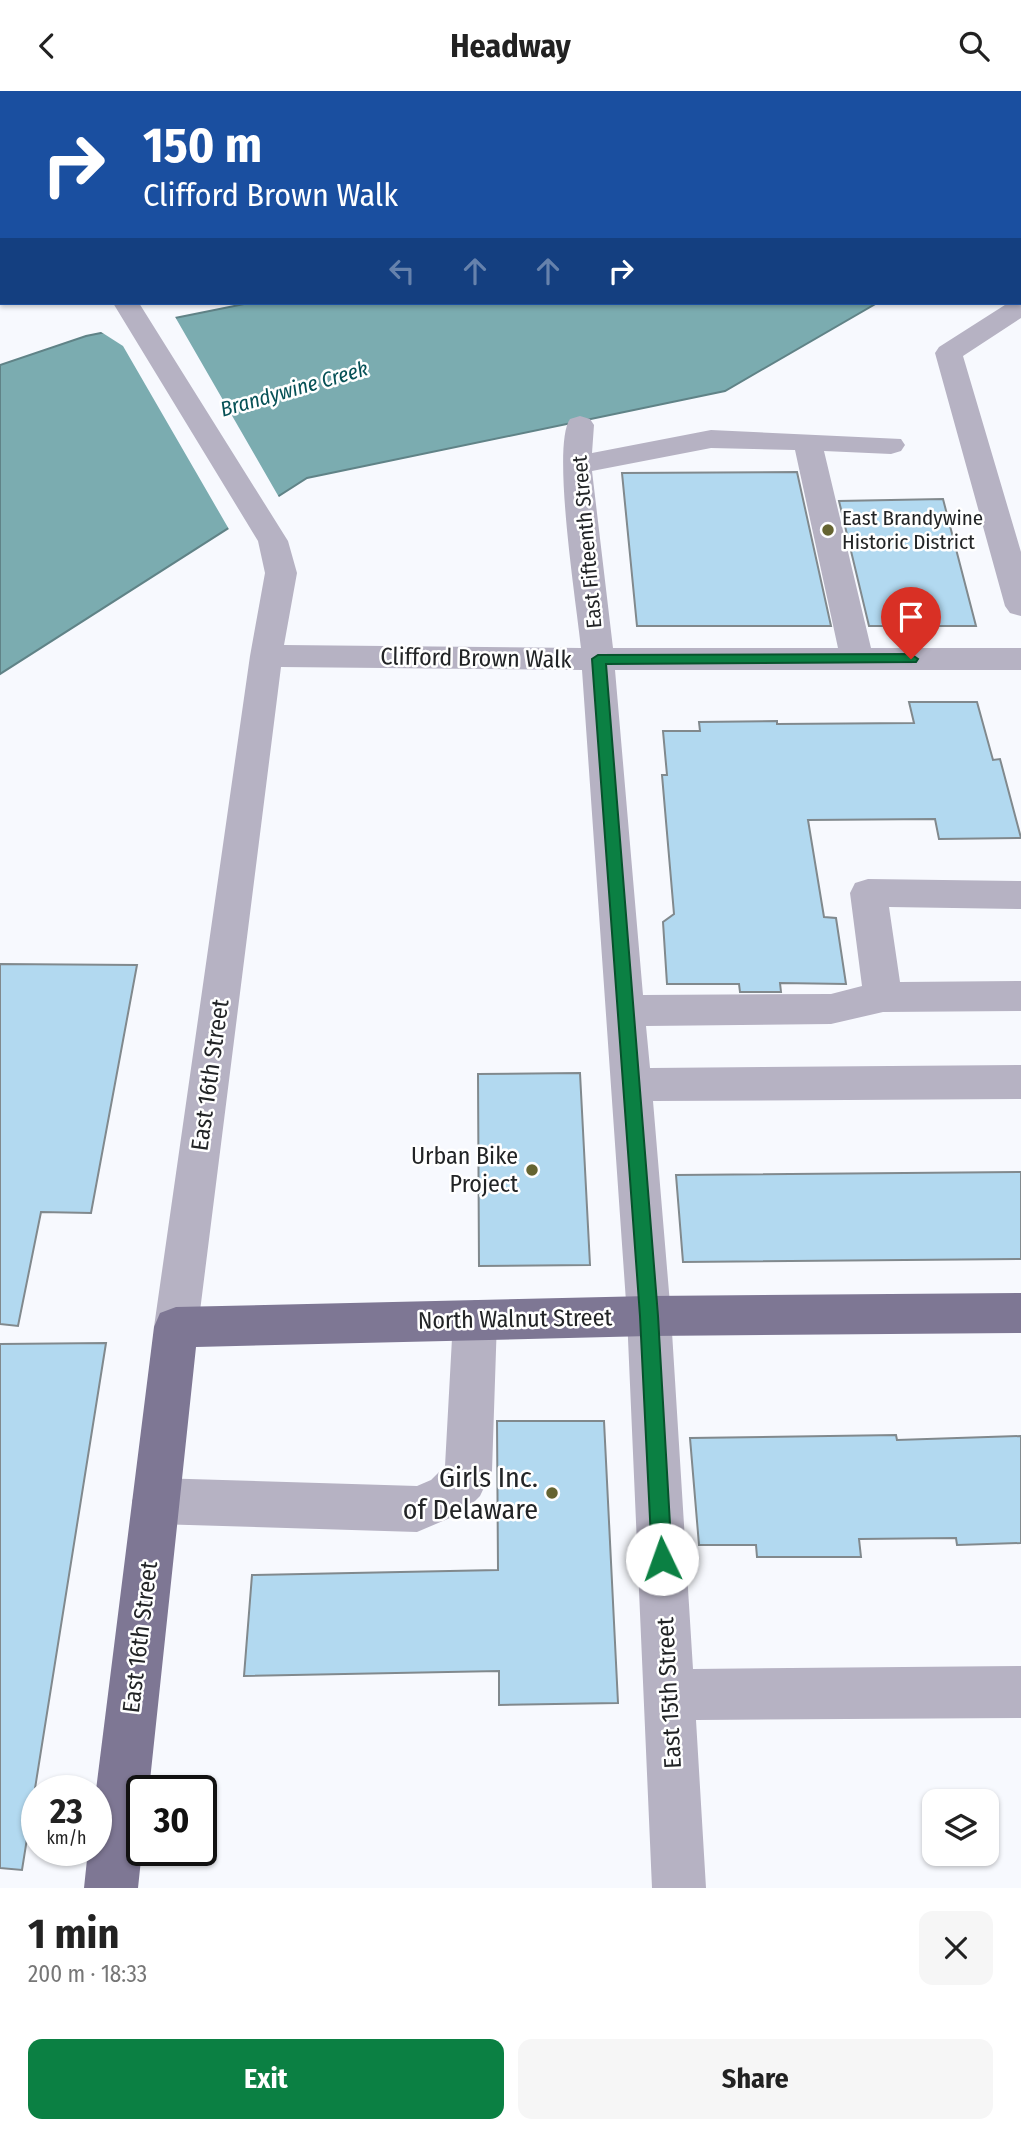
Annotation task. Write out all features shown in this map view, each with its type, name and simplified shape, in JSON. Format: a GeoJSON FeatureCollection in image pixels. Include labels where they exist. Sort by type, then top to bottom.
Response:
{"type":"FeatureCollection","features":[{"type":"Feature","properties":{"kind":"main road","name":"North Walnut Street"},"geometry":{"type":"LineString","coordinates":[[176,1327],[649,1316],[1021,1313]]}},
{"type":"Feature","properties":{"kind":"main road","name":"East 16th Street"},"geometry":{"type":"LineString","coordinates":[[111,1888],[176,1327]]}},
{"type":"Feature","properties":{"kind":"street","name":"East 16th Street"},"geometry":{"type":"LineString","coordinates":[[127,305],[272,541],[281,573],[266,656],[176,1327]]}},
{"type":"Feature","properties":{"kind":"street"},"geometry":{"type":"LineString","coordinates":[[1021,306],[949,353],[1021,606]]}},
{"type":"Feature","properties":{"kind":"street","name":"East Fifteenth Street"},"geometry":{"type":"LineString","coordinates":[[580,425],[577,465],[598,659]]}},
{"type":"Feature","properties":{"kind":"street"},"geometry":{"type":"LineString","coordinates":[[577,465],[710,439],[891,445]]}},
{"type":"Feature","properties":{"kind":"street"},"geometry":{"type":"LineString","coordinates":[[807,442],[857,659]]}},
{"type":"Feature","properties":{"kind":"street","name":"Clifford Brown Walk"},"geometry":{"type":"LineString","coordinates":[[266,656],[1021,659]]}},
{"type":"Feature","properties":{"kind":"street","name":"East 15th Street"},"geometry":{"type":"LineString","coordinates":[[598,659],[649,1316],[679,1888]]}},
{"type":"Feature","properties":{"kind":"street"},"geometry":{"type":"LineString","coordinates":[[883,997],[868,893],[1021,895]]}},
{"type":"Feature","properties":{"kind":"street"},"geometry":{"type":"LineString","coordinates":[[626,1011],[831,1009],[883,997],[1021,996]]}},
{"type":"Feature","properties":{"kind":"street"},"geometry":{"type":"LineString","coordinates":[[631,1084],[1021,1082]]}},
{"type":"Feature","properties":{"kind":"street"},"geometry":{"type":"LineString","coordinates":[[156,1501],[417,1509],[443,1499],[460,1488],[468,1471],[475,1320]]}},
{"type":"Feature","properties":{"kind":"street"},"geometry":{"type":"LineString","coordinates":[[670,1695],[1021,1692]]}},
{"type":"Feature","properties":{"kind":"water","name":"Brandywine Creek"},"geometry":{"type":"Polygon","coordinates":[[[239,305],[874,305],[725,391],[307,478],[0,674],[0,365],[86,336],[239,305]]]}},
{"type":"Feature","properties":{"kind":"pier"},"geometry":{"type":"Polygon","coordinates":[[[174,315],[280,499],[230,531],[123,346],[98,330],[174,315]]]}},
{"type":"Feature","properties":{"kind":"building"},"geometry":{"type":"Polygon","coordinates":[[[797,472],[831,626],[637,626],[622,473],[797,472]]]}},
{"type":"Feature","properties":{"kind":"building"},"geometry":{"type":"Polygon","coordinates":[[[943,499],[976,626],[869,626],[839,501],[943,499]]]}},
{"type":"Feature","properties":{"kind":"building"},"geometry":{"type":"Polygon","coordinates":[[[909,702],[977,702],[993,760],[1000,759],[1021,838],[939,839],[935,819],[808,820],[824,917],[836,918],[846,984],[780,983],[781,992],[740,992],[739,984],[667,984],[663,922],[674,914],[662,775],[667,775],[663,731],[700,731],[699,722],[914,723],[909,702]]]}},
{"type":"Feature","properties":{"kind":"building"},"geometry":{"type":"Polygon","coordinates":[[[0,964],[137,965],[91,1213],[41,1212],[18,1326],[0,1324],[0,964]]]}},
{"type":"Feature","properties":{"kind":"building","name":"Urban Bike Project"},"geometry":{"type":"Polygon","coordinates":[[[580,1073],[590,1265],[479,1266],[478,1074],[580,1073]]]}},
{"type":"Feature","properties":{"kind":"building"},"geometry":{"type":"Polygon","coordinates":[[[1021,1172],[1021,1259],[683,1262],[676,1175],[1021,1172]]]}},
{"type":"Feature","properties":{"kind":"building"},"geometry":{"type":"Polygon","coordinates":[[[106,1343],[37,1775],[21,1775],[22,1870],[0,1868],[0,1344],[106,1343]]]}},
{"type":"Feature","properties":{"kind":"building"},"geometry":{"type":"Polygon","coordinates":[[[497,1421],[604,1421],[618,1703],[499,1705],[499,1671],[244,1676],[252,1575],[498,1570],[497,1421]]]}},
{"type":"Feature","properties":{"kind":"building"},"geometry":{"type":"Polygon","coordinates":[[[896,1435],[897,1440],[1021,1436],[1021,1543],[957,1545],[956,1538],[859,1539],[861,1557],[757,1557],[756,1545],[699,1545],[690,1438],[896,1435]]]}},
{"type":"Feature","properties":{"kind":"place","name":"East Brandywine Historic District"},"geometry":{"type":"Point","coordinates":[828,530]}},
{"type":"Feature","properties":{"kind":"place","name":"Urban Bike Project"},"geometry":{"type":"Point","coordinates":[532,1170]}},
{"type":"Feature","properties":{"kind":"place","name":"Girls Inc. of Delaware"},"geometry":{"type":"Point","coordinates":[552,1493]}},
{"type":"Feature","properties":{"kind":"route"},"geometry":{"type":"LineString","coordinates":[[662,1559],[649,1316],[598,659],[911,659]]}}]}
